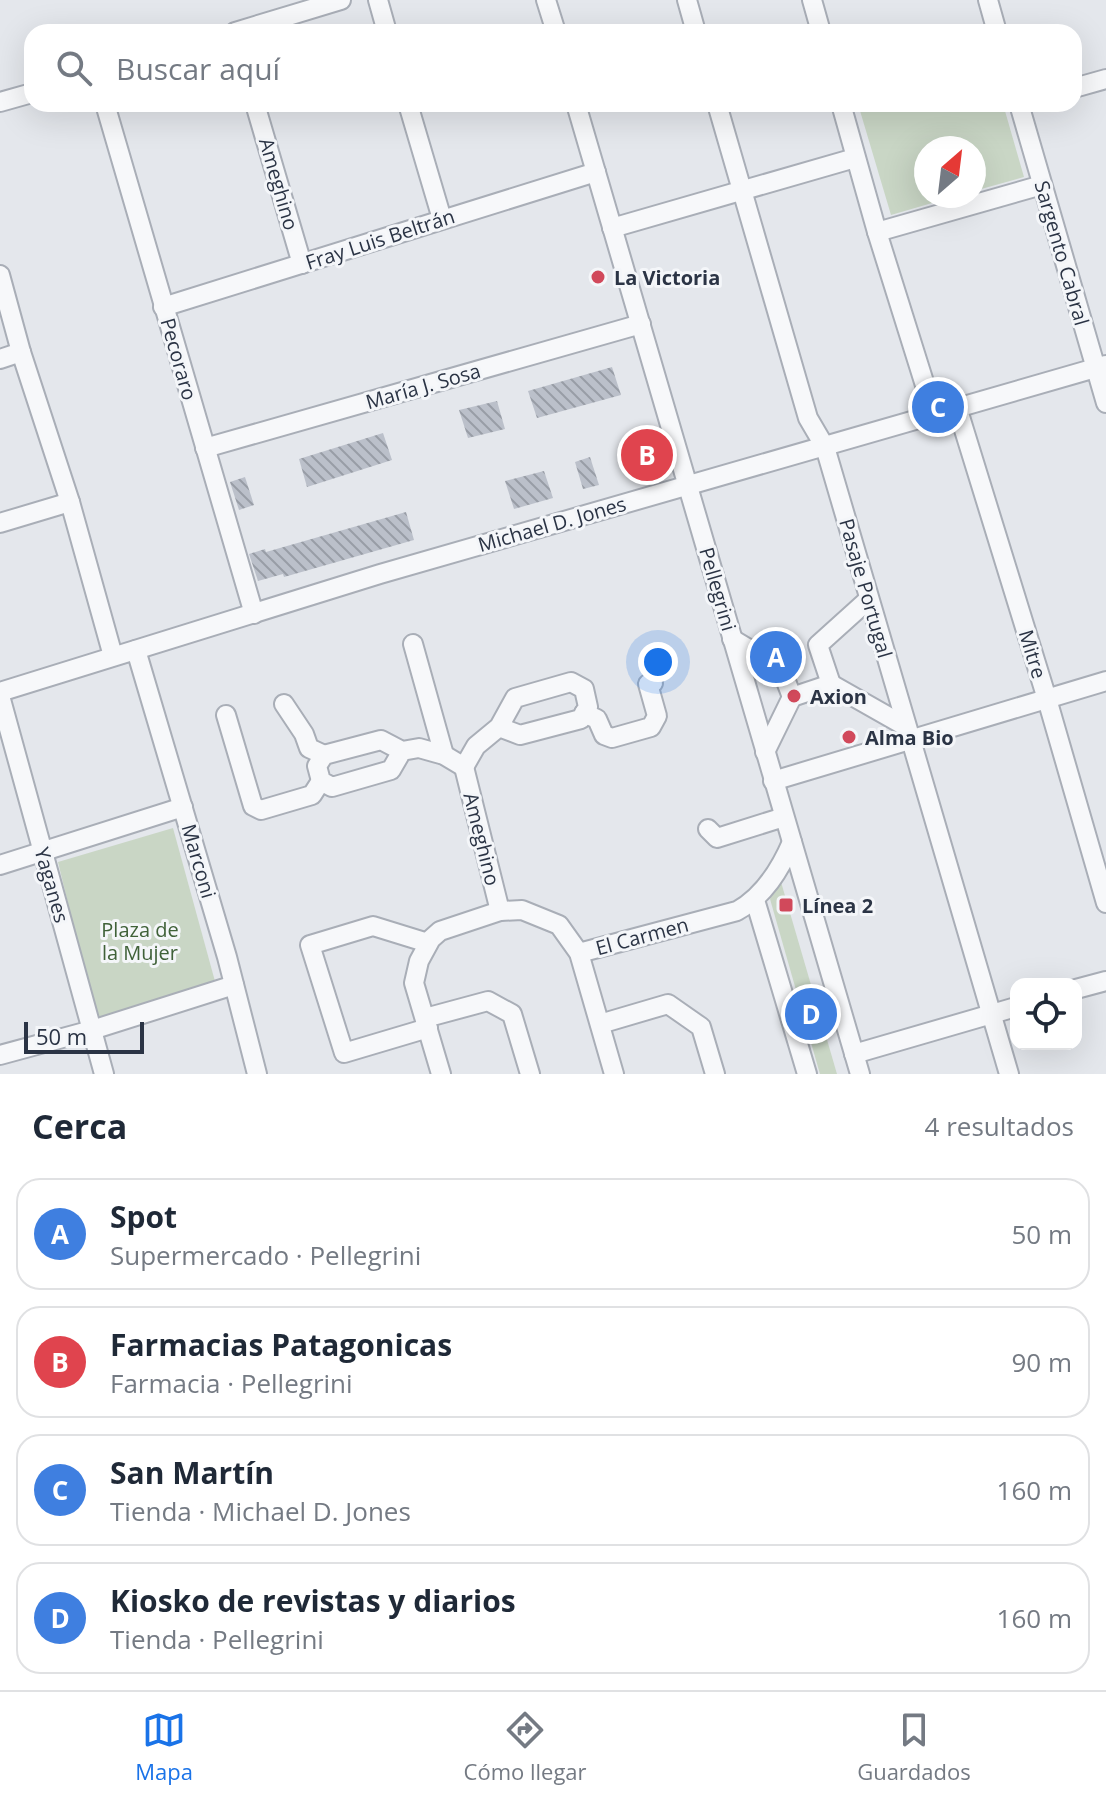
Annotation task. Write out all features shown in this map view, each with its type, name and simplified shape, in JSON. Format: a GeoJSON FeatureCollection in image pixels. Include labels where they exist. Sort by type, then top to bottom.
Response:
{"type":"FeatureCollection","features":[{"type":"Feature","properties":{"kind":"street"},"geometry":{"type":"LineString","coordinates":[[262,24],[341,0]]}},
{"type":"Feature","properties":{"kind":"street"},"geometry":{"type":"LineString","coordinates":[[378,0],[385,24]]}},
{"type":"Feature","properties":{"kind":"street"},"geometry":{"type":"LineString","coordinates":[[546,0],[554,24]]}},
{"type":"Feature","properties":{"kind":"street"},"geometry":{"type":"LineString","coordinates":[[687,0],[694,24]]}},
{"type":"Feature","properties":{"kind":"street"},"geometry":{"type":"LineString","coordinates":[[812,0],[819,24]]}},
{"type":"Feature","properties":{"kind":"street"},"geometry":{"type":"LineString","coordinates":[[988,0],[995,24]]}},
{"type":"Feature","properties":{"kind":"street"},"geometry":{"type":"LineString","coordinates":[[1082,86],[1106,79]]}},
{"type":"Feature","properties":{"kind":"street"},"geometry":{"type":"LineString","coordinates":[[0,102],[24,95]]}},
{"type":"Feature","properties":{"kind":"street","name":"Pecoraro"},"geometry":{"type":"LineString","coordinates":[[107,112],[254,614]]}},
{"type":"Feature","properties":{"kind":"street","name":"Ameghino"},"geometry":{"type":"LineString","coordinates":[[257,112],[302,264]]}},
{"type":"Feature","properties":{"kind":"street"},"geometry":{"type":"LineString","coordinates":[[410,112],[442,219]]}},
{"type":"Feature","properties":{"kind":"street","name":"Pellegrini"},"geometry":{"type":"LineString","coordinates":[[578,112],[860,1074]]}},
{"type":"Feature","properties":{"kind":"street","name":"Pasaje Portugal"},"geometry":{"type":"LineString","coordinates":[[719,112],[808,418],[825,447],[1009,1074]]}},
{"type":"Feature","properties":{"kind":"street"},"geometry":{"type":"LineString","coordinates":[[843,112],[934,414]]}},
{"type":"Feature","properties":{"kind":"street","name":"Sargento Cabral"},"geometry":{"type":"LineString","coordinates":[[1021,112],[1101,366],[1106,403]]}},
{"type":"Feature","properties":{"kind":"street"},"geometry":{"type":"LineString","coordinates":[[612,228],[855,158]]}},
{"type":"Feature","properties":{"kind":"street","name":"Fray Luis Beltrán"},"geometry":{"type":"LineString","coordinates":[[163,307],[596,172]]}},
{"type":"Feature","properties":{"kind":"street"},"geometry":{"type":"LineString","coordinates":[[877,232],[1042,185]]}},
{"type":"Feature","properties":{"kind":"street"},"geometry":{"type":"LineString","coordinates":[[0,275],[21,352],[70,502],[113,656]]}},
{"type":"Feature","properties":{"kind":"street","name":"María J. Sosa"},"geometry":{"type":"LineString","coordinates":[[205,448],[641,324]]}},
{"type":"Feature","properties":{"kind":"street"},"geometry":{"type":"LineString","coordinates":[[0,359],[21,352]]}},
{"type":"Feature","properties":{"kind":"street","name":"Michael D. Jones"},"geometry":{"type":"LineString","coordinates":[[0,694],[380,574],[1101,366]]}},
{"type":"Feature","properties":{"kind":"street","name":"Mitre"},"geometry":{"type":"LineString","coordinates":[[957,407],[1106,903]]}},
{"type":"Feature","properties":{"kind":"street"},"geometry":{"type":"LineString","coordinates":[[0,523],[70,502]]}},
{"type":"Feature","properties":{"kind":"street"},"geometry":{"type":"LineString","coordinates":[[869,599],[818,645],[831,684],[908,733]]}},
{"type":"Feature","properties":{"kind":"street"},"geometry":{"type":"LineString","coordinates":[[732,639],[781,668],[792,697]]}},
{"type":"Feature","properties":{"kind":"street"},"geometry":{"type":"LineString","coordinates":[[413,644],[444,755]]}},
{"type":"Feature","properties":{"kind":"street","name":"Marconi"},"geometry":{"type":"LineString","coordinates":[[136,650],[257,1074]]}},
{"type":"Feature","properties":{"kind":"street"},"geometry":{"type":"LineString","coordinates":[[773,781],[908,733],[1047,699],[1106,681]]}},
{"type":"Feature","properties":{"kind":"street"},"geometry":{"type":"LineString","coordinates":[[284,704],[304,734],[309,748],[324,755],[381,740],[402,751],[419,748],[444,755],[464,767],[476,746],[499,727],[515,698],[571,682],[584,689],[588,707],[581,719],[520,735],[499,727]]}},
{"type":"Feature","properties":{"kind":"street"},"geometry":{"type":"LineString","coordinates":[[584,713],[597,719],[604,735],[612,738],[651,727],[657,716],[648,684],[653,683]]}},
{"type":"Feature","properties":{"kind":"street"},"geometry":{"type":"LineString","coordinates":[[765,752],[792,697],[831,684]]}},
{"type":"Feature","properties":{"kind":"street","name":"Yaganes"},"geometry":{"type":"LineString","coordinates":[[0,694],[104,1074]]}},
{"type":"Feature","properties":{"kind":"street"},"geometry":{"type":"LineString","coordinates":[[226,715],[253,806],[261,810],[312,795],[321,781]]}},
{"type":"Feature","properties":{"kind":"street"},"geometry":{"type":"LineString","coordinates":[[324,755],[317,766],[321,781],[332,787],[391,770],[402,751]]}},
{"type":"Feature","properties":{"kind":"street","name":"Ameghino"},"geometry":{"type":"LineString","coordinates":[[464,767],[500,911]]}},
{"type":"Feature","properties":{"kind":"street"},"geometry":{"type":"LineString","coordinates":[[0,865],[183,807]]}},
{"type":"Feature","properties":{"kind":"street"},"geometry":{"type":"LineString","coordinates":[[708,829],[717,838],[784,817]]}},
{"type":"Feature","properties":{"kind":"street","name":"El Carmen"},"geometry":{"type":"LineString","coordinates":[[428,943],[440,931],[500,911],[522,910],[559,925],[579,953],[737,911],[755,900],[784,862],[792,842]]}},
{"type":"Feature","properties":{"kind":"street"},"geometry":{"type":"LineString","coordinates":[[755,900],[807,1074]]}},
{"type":"Feature","properties":{"kind":"street"},"geometry":{"type":"LineString","coordinates":[[441,1074],[426,1023],[414,983],[419,961],[428,943],[373,926],[310,945],[344,1053],[426,1023],[488,1001],[512,1014],[530,1074]]}},
{"type":"Feature","properties":{"kind":"street"},"geometry":{"type":"LineString","coordinates":[[579,953],[614,1074]]}},
{"type":"Feature","properties":{"kind":"street"},"geometry":{"type":"LineString","coordinates":[[1082,987],[1106,981]]}},
{"type":"Feature","properties":{"kind":"street"},"geometry":{"type":"LineString","coordinates":[[0,1055],[92,1030],[234,985]]}},
{"type":"Feature","properties":{"kind":"street"},"geometry":{"type":"LineString","coordinates":[[600,1024],[668,1004],[701,1027],[715,1074]]}},
{"type":"Feature","properties":{"kind":"street"},"geometry":{"type":"LineString","coordinates":[[854,1054],[1010,1009]]}},
{"type":"Feature","properties":{"kind":"green space"},"geometry":{"type":"Polygon","coordinates":[[[860,112],[1005,112],[1024,177],[986,188],[986,136],[914,136],[915,208],[891,215],[860,112]]]}},
{"type":"Feature","properties":{"kind":"green space","name":"Plaza de la Mujer"},"geometry":{"type":"Polygon","coordinates":[[[173,828],[216,985],[97,1023],[58,862],[173,828]]]}},
{"type":"Feature","properties":{"kind":"green space"},"geometry":{"type":"Polygon","coordinates":[[[781,882],[837,1074],[820,1074],[770,899],[781,882]]]}},
{"type":"Feature","properties":{"kind":"building"},"geometry":{"type":"Polygon","coordinates":[[[612,367],[621,395],[537,418],[528,391],[612,367]]]}},
{"type":"Feature","properties":{"kind":"building"},"geometry":{"type":"Polygon","coordinates":[[[497,401],[505,429],[468,438],[459,410],[497,401]]]}},
{"type":"Feature","properties":{"kind":"building"},"geometry":{"type":"Polygon","coordinates":[[[383,433],[392,460],[307,487],[299,459],[383,433]]]}},
{"type":"Feature","properties":{"kind":"building"},"geometry":{"type":"Polygon","coordinates":[[[590,457],[599,485],[583,489],[575,462],[590,457]]]}},
{"type":"Feature","properties":{"kind":"building"},"geometry":{"type":"Polygon","coordinates":[[[544,471],[553,498],[514,509],[505,481],[544,471]]]}},
{"type":"Feature","properties":{"kind":"building"},"geometry":{"type":"Polygon","coordinates":[[[245,477],[254,505],[239,510],[230,482],[245,477]]]}},
{"type":"Feature","properties":{"kind":"building"},"geometry":{"type":"Polygon","coordinates":[[[406,512],[414,540],[284,577],[283,574],[258,581],[249,554],[265,549],[266,552],[406,512]]]}},
{"type":"Feature","properties":{"kind":"place","name":"La Victoria"},"geometry":{"type":"Point","coordinates":[598,277]}},
{"type":"Feature","properties":{"kind":"place","name":"San Martín"},"geometry":{"type":"Point","coordinates":[938,407]}},
{"type":"Feature","properties":{"kind":"place","name":"Farmacias Patagonicas"},"geometry":{"type":"Point","coordinates":[647,455]}},
{"type":"Feature","properties":{"kind":"place","name":"Spot"},"geometry":{"type":"Point","coordinates":[776,657]}},
{"type":"Feature","properties":{"kind":"place","name":"Axion"},"geometry":{"type":"Point","coordinates":[794,696]}},
{"type":"Feature","properties":{"kind":"place","name":"Alma Bio"},"geometry":{"type":"Point","coordinates":[849,737]}},
{"type":"Feature","properties":{"kind":"place","name":"Línea 2"},"geometry":{"type":"Point","coordinates":[786,905]}},
{"type":"Feature","properties":{"kind":"place","name":"Kiosko de revistas y diarios"},"geometry":{"type":"Point","coordinates":[811,1014]}}]}
